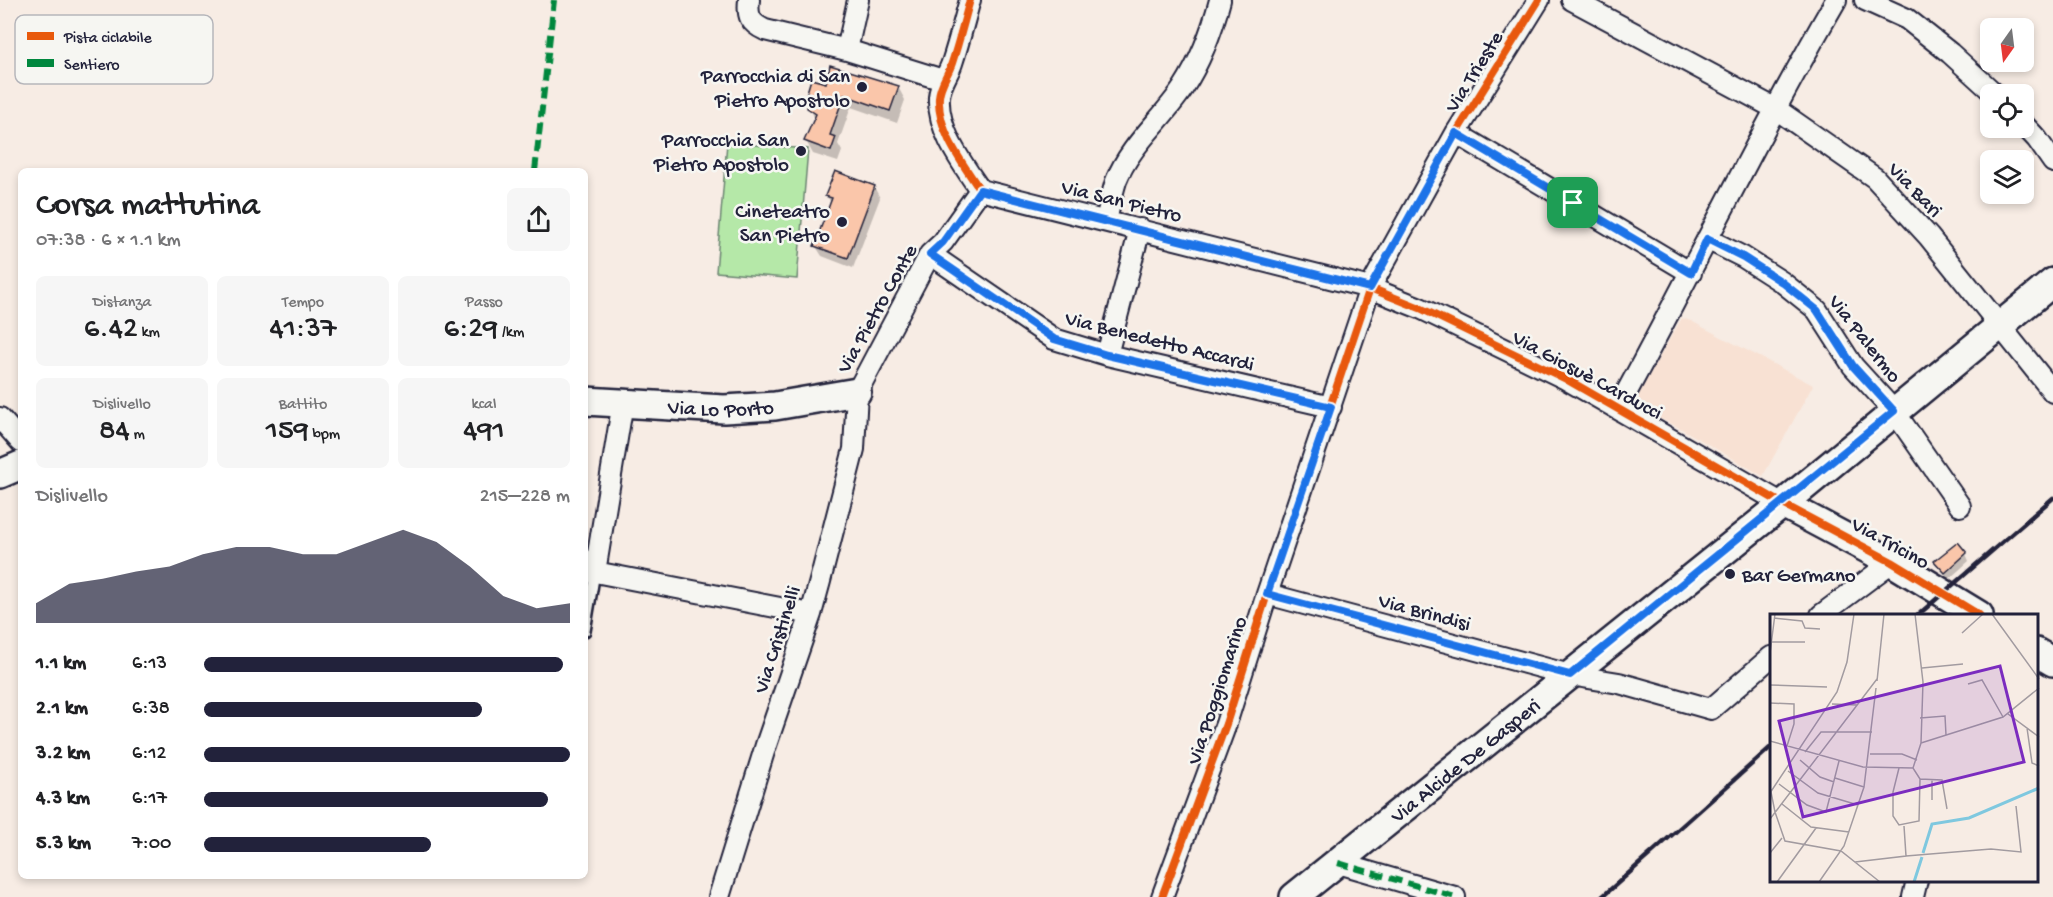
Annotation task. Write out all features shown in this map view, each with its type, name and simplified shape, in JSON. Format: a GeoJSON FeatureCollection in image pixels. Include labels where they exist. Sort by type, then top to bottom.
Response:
{"type":"FeatureCollection","features":[{"type":"Feature","properties":{"kind":"main road","name":"Via Alcide De Gasperi"},"geometry":{"type":"LineString","coordinates":[[1294,897],[1783,504],[2053,282]]}},
{"type":"Feature","properties":{"kind":"main road","name":"Via Lo Porto"},"geometry":{"type":"LineString","coordinates":[[588,401],[724,409],[776,406],[857,392]]}},
{"type":"Feature","properties":{"kind":"main road"},"geometry":{"type":"LineString","coordinates":[[0,474],[18,466]]}},
{"type":"Feature","properties":{"kind":"main road","name":"Via Tricino"},"geometry":{"type":"LineString","coordinates":[[1783,504],[1892,562],[1977,614]]}},
{"type":"Feature","properties":{"kind":"street"},"geometry":{"type":"LineString","coordinates":[[749,0],[748,16],[752,24],[758,27],[847,50],[943,80]]}},
{"type":"Feature","properties":{"kind":"street"},"geometry":{"type":"LineString","coordinates":[[847,50],[858,0]]}},
{"type":"Feature","properties":{"kind":"street"},"geometry":{"type":"LineString","coordinates":[[970,0],[939,98],[944,128],[962,163],[980,190]]}},
{"type":"Feature","properties":{"kind":"street"},"geometry":{"type":"LineString","coordinates":[[1106,221],[1116,181],[1130,156],[1182,89],[1200,58],[1220,0]]}},
{"type":"Feature","properties":{"kind":"street","name":"Via Trieste"},"geometry":{"type":"LineString","coordinates":[[1370,288],[1456,133],[1539,0]]}},
{"type":"Feature","properties":{"kind":"street","name":"Via Bari"},"geometry":{"type":"LineString","coordinates":[[1572,0],[1776,109],[1875,178],[1929,237],[2053,392]]}},
{"type":"Feature","properties":{"kind":"street"},"geometry":{"type":"LineString","coordinates":[[1618,408],[1836,0]]}},
{"type":"Feature","properties":{"kind":"street"},"geometry":{"type":"LineString","coordinates":[[1865,0],[1907,19],[1984,84]]}},
{"type":"Feature","properties":{"kind":"street"},"geometry":{"type":"LineString","coordinates":[[1456,133],[1691,273]]}},
{"type":"Feature","properties":{"kind":"street"},"geometry":{"type":"LineString","coordinates":[[2034,136],[2053,162]]}},
{"type":"Feature","properties":{"kind":"street","name":"Via San Pietro"},"geometry":{"type":"LineString","coordinates":[[980,190],[1370,288]]}},
{"type":"Feature","properties":{"kind":"street","name":"Via Pietro Conte"},"geometry":{"type":"LineString","coordinates":[[857,392],[930,254],[943,242],[980,190]]}},
{"type":"Feature","properties":{"kind":"street"},"geometry":{"type":"LineString","coordinates":[[1107,355],[1140,229]]}},
{"type":"Feature","properties":{"kind":"street","name":"Via Palermo"},"geometry":{"type":"LineString","coordinates":[[1707,239],[1743,257],[1782,282],[1817,310],[1853,366],[1894,411],[1960,506]]}},
{"type":"Feature","properties":{"kind":"street","name":"Via Benedetto Accardi"},"geometry":{"type":"LineString","coordinates":[[930,254],[1054,339],[1107,355],[1331,407]]}},
{"type":"Feature","properties":{"kind":"street","name":"Via Poggiomarino"},"geometry":{"type":"LineString","coordinates":[[1162,897],[1226,724],[1267,594],[1370,288]]}},
{"type":"Feature","properties":{"kind":"street","name":"Via Giosuè Carducci"},"geometry":{"type":"LineString","coordinates":[[1370,288],[1420,308],[1557,374],[1783,504]]}},
{"type":"Feature","properties":{"kind":"street","name":"Via Cristinelli"},"geometry":{"type":"LineString","coordinates":[[719,897],[766,745],[811,614],[854,449],[857,392]]}},
{"type":"Feature","properties":{"kind":"street"},"geometry":{"type":"LineString","coordinates":[[623,402],[595,572],[811,614]]}},
{"type":"Feature","properties":{"kind":"street"},"geometry":{"type":"LineString","coordinates":[[0,418],[18,439]]}},
{"type":"Feature","properties":{"kind":"street"},"geometry":{"type":"LineString","coordinates":[[1822,614],[1892,562]]}},
{"type":"Feature","properties":{"kind":"street","name":"Via Brindisi"},"geometry":{"type":"LineString","coordinates":[[1267,594],[1570,675],[1619,683],[1712,709],[1770,658]]}},
{"type":"Feature","properties":{"kind":"street"},"geometry":{"type":"LineString","coordinates":[[1338,863],[1455,897]]}},
{"type":"Feature","properties":{"kind":"street"},"geometry":{"type":"LineString","coordinates":[[1913,897],[1917,882]]}},
{"type":"Feature","properties":{"kind":"lane"},"geometry":{"type":"LineString","coordinates":[[588,614],[595,572]]}},
{"type":"Feature","properties":{"kind":"shaded area"},"geometry":{"type":"Polygon","coordinates":[[[1682,318],[1813,385],[1763,476],[1680,428],[1632,405],[1682,318]]]}},
{"type":"Feature","properties":{"kind":"green space"},"geometry":{"type":"Polygon","coordinates":[[[727,143],[808,149],[797,279],[716,272],[727,143]]]}},
{"type":"Feature","properties":{"kind":"building"},"geometry":{"type":"Polygon","coordinates":[[[830,65],[899,86],[890,111],[844,95],[830,135],[836,137],[831,151],[804,141],[816,114],[807,108],[809,100],[805,99],[811,79],[826,83],[830,65]]]}},
{"type":"Feature","properties":{"kind":"building","name":"Cineteatro San Pietro"},"geometry":{"type":"Polygon","coordinates":[[[835,171],[875,186],[848,258],[814,246],[832,198],[825,196],[835,171]]]}},
{"type":"Feature","properties":{"kind":"building"},"geometry":{"type":"Polygon","coordinates":[[[1958,542],[1967,553],[1945,573],[1934,561],[1958,542]]]}},
{"type":"Feature","properties":{"kind":"railway"},"geometry":{"type":"LineString","coordinates":[[1919,614],[2053,498]]}},
{"type":"Feature","properties":{"kind":"railway"},"geometry":{"type":"LineString","coordinates":[[1602,897],[1770,748]]}},
{"type":"Feature","properties":{"kind":"marked path"},"geometry":{"type":"LineString","coordinates":[[535,168],[554,0]]}},
{"type":"Feature","properties":{"kind":"marked path"},"geometry":{"type":"LineString","coordinates":[[1338,863],[1455,897]]}},
{"type":"Feature","properties":{"kind":"cycle path"},"geometry":{"type":"LineString","coordinates":[[970,0],[952,63],[941,88],[939,110],[952,146],[980,190],[1370,288],[1420,308],[1566,379],[1783,504],[1892,562],[1977,614]]}},
{"type":"Feature","properties":{"kind":"cycle path"},"geometry":{"type":"LineString","coordinates":[[1162,897],[1226,724],[1267,594],[1370,288],[1456,133],[1539,0]]}},
{"type":"Feature","properties":{"kind":"place","name":"Parrocchia di San Pietro Apostolo"},"geometry":{"type":"Point","coordinates":[862,87]}},
{"type":"Feature","properties":{"kind":"place","name":"Parrocchia San Pietro Apostolo"},"geometry":{"type":"Point","coordinates":[801,151]}},
{"type":"Feature","properties":{"kind":"place","name":"Cineteatro San Pietro"},"geometry":{"type":"Point","coordinates":[842,222]}},
{"type":"Feature","properties":{"kind":"place","name":"Bar Germano"},"geometry":{"type":"Point","coordinates":[1730,574]}},
{"type":"Feature","properties":{"kind":"route"},"geometry":{"type":"LineString","coordinates":[[1456,133],[1573,203],[1691,273],[1707,239],[1743,257],[1782,282],[1817,310],[1853,366],[1894,411],[1783,504],[1570,675],[1267,594],[1331,407],[1107,355],[1054,339],[930,254],[943,242],[980,190],[1370,288],[1456,133]]}}]}
